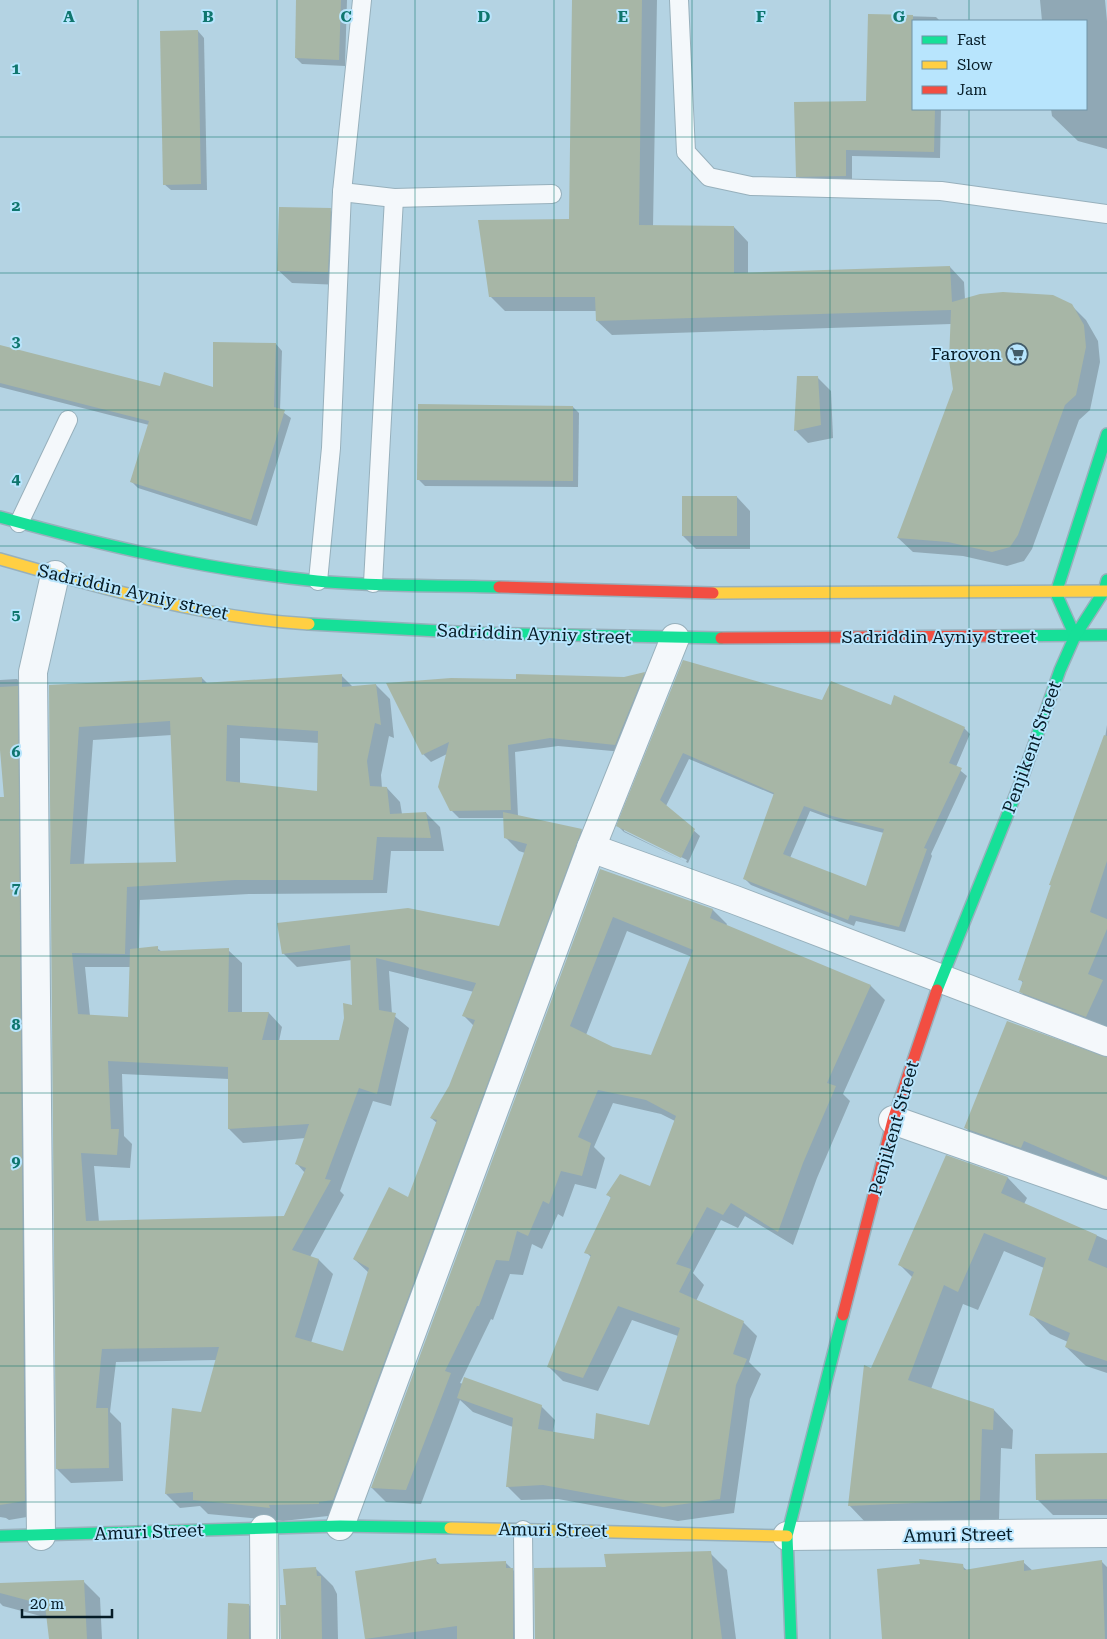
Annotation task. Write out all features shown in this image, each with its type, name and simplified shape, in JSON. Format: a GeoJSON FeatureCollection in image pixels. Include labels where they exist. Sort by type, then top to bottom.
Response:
{"type":"FeatureCollection","features":[{"type":"Feature","properties":{"kind":"main road"},"geometry":{"type":"LineString","coordinates":[[1075,636],[1056,593],[1107,434]]}},
{"type":"Feature","properties":{"kind":"main road"},"geometry":{"type":"LineString","coordinates":[[0,517],[103,545],[196,565],[318,580],[671,593],[1056,593],[1106,588]]}},
{"type":"Feature","properties":{"kind":"main road","name":"Sadriddin Ayniy street"},"geometry":{"type":"LineString","coordinates":[[0,559],[55,575],[179,606],[277,622],[466,633],[675,638],[1107,635]]}},
{"type":"Feature","properties":{"kind":"main road","name":"Penjikent Street"},"geometry":{"type":"LineString","coordinates":[[791,1639],[787,1536],[892,1120],[941,979],[1023,776],[1060,670],[1075,636],[1106,588]]}},
{"type":"Feature","properties":{"kind":"main road","name":"Amuri Street"},"geometry":{"type":"LineString","coordinates":[[0,1536],[340,1526],[787,1536]]}},
{"type":"Feature","properties":{"kind":"street"},"geometry":{"type":"LineString","coordinates":[[41,1536],[33,672],[55,575]]}},
{"type":"Feature","properties":{"kind":"street"},"geometry":{"type":"LineString","coordinates":[[340,1526],[591,848],[675,638]]}},
{"type":"Feature","properties":{"kind":"street"},"geometry":{"type":"LineString","coordinates":[[591,848],[735,900],[1107,1042]]}},
{"type":"Feature","properties":{"kind":"street"},"geometry":{"type":"LineString","coordinates":[[892,1120],[1107,1195]]}},
{"type":"Feature","properties":{"kind":"street"},"geometry":{"type":"LineString","coordinates":[[264,1528],[266,1639]]}},
{"type":"Feature","properties":{"kind":"street","name":"Amuri Street"},"geometry":{"type":"LineString","coordinates":[[787,1536],[1107,1533]]}},
{"type":"Feature","properties":{"kind":"lane"},"geometry":{"type":"LineString","coordinates":[[318,580],[331,448],[342,192],[362,0]]}},
{"type":"Feature","properties":{"kind":"lane"},"geometry":{"type":"LineString","coordinates":[[679,0],[686,152],[709,177],[751,186],[942,191],[1107,214]]}},
{"type":"Feature","properties":{"kind":"lane"},"geometry":{"type":"LineString","coordinates":[[342,192],[394,198],[552,194]]}},
{"type":"Feature","properties":{"kind":"lane"},"geometry":{"type":"LineString","coordinates":[[373,583],[394,198]]}},
{"type":"Feature","properties":{"kind":"lane"},"geometry":{"type":"LineString","coordinates":[[19,523],[68,420]]}},
{"type":"Feature","properties":{"kind":"lane"},"geometry":{"type":"LineString","coordinates":[[523,1530],[524,1639]]}},
{"type":"Feature","properties":{"kind":"building"},"geometry":{"type":"Polygon","coordinates":[[[296,0],[341,0],[339,60],[295,58],[296,0]]]}},
{"type":"Feature","properties":{"kind":"building"},"geometry":{"type":"Polygon","coordinates":[[[572,0],[642,0],[639,225],[734,226],[734,273],[950,266],[952,302],[980,294],[1003,292],[1053,295],[1072,304],[1084,325],[1086,347],[1076,395],[1065,405],[1018,535],[1010,547],[992,552],[948,542],[897,538],[953,389],[949,360],[951,310],[596,321],[595,297],[489,297],[478,220],[569,219],[572,0]]]}},
{"type":"Feature","properties":{"kind":"building"},"geometry":{"type":"Polygon","coordinates":[[[868,14],[913,15],[912,110],[935,110],[934,152],[846,150],[846,176],[796,177],[794,102],[866,101],[868,14]]]}},
{"type":"Feature","properties":{"kind":"building"},"geometry":{"type":"Polygon","coordinates":[[[198,30],[201,184],[163,185],[160,31],[198,30]]]}},
{"type":"Feature","properties":{"kind":"building"},"geometry":{"type":"Polygon","coordinates":[[[279,207],[331,208],[328,272],[277,271],[279,207]]]}},
{"type":"Feature","properties":{"kind":"building"},"geometry":{"type":"Polygon","coordinates":[[[213,342],[276,343],[274,407],[285,410],[251,520],[130,482],[149,421],[0,383],[0,345],[160,386],[164,372],[213,387],[213,342]]]}},
{"type":"Feature","properties":{"kind":"building"},"geometry":{"type":"Polygon","coordinates":[[[797,376],[818,376],[821,425],[794,431],[797,376]]]}},
{"type":"Feature","properties":{"kind":"building"},"geometry":{"type":"Polygon","coordinates":[[[418,404],[573,406],[573,481],[417,480],[418,404]]]}},
{"type":"Feature","properties":{"kind":"building"},"geometry":{"type":"Polygon","coordinates":[[[682,496],[737,496],[737,536],[682,536],[682,496]]]}},
{"type":"Feature","properties":{"kind":"building"},"geometry":{"type":"Polygon","coordinates":[[[683,660],[822,700],[831,681],[891,705],[894,695],[965,727],[949,763],[962,768],[924,848],[927,849],[899,927],[850,915],[848,920],[743,879],[774,793],[683,753],[660,800],[695,829],[681,858],[616,826],[683,660]],[[804,806],[783,854],[866,886],[884,829],[832,816],[804,806]]]}},
{"type":"Feature","properties":{"kind":"building"},"geometry":{"type":"Polygon","coordinates":[[[645,672],[615,745],[550,738],[508,745],[511,810],[450,811],[438,787],[449,742],[422,755],[386,683],[451,678],[516,679],[516,674],[624,677],[645,672]]]}},
{"type":"Feature","properties":{"kind":"building"},"geometry":{"type":"Polygon","coordinates":[[[342,674],[342,687],[376,684],[381,725],[375,723],[367,761],[370,786],[387,787],[390,814],[426,812],[431,838],[377,837],[373,880],[235,880],[127,887],[125,954],[72,953],[78,1014],[128,1017],[130,949],[158,946],[158,951],[229,948],[228,1012],[269,1012],[262,1040],[339,1040],[344,1018],[343,1003],[352,1005],[350,945],[282,954],[277,923],[408,908],[499,926],[527,844],[504,838],[503,812],[582,829],[333,1500],[319,1502],[319,1504],[269,1505],[270,1508],[193,1500],[193,1492],[165,1494],[172,1408],[201,1412],[219,1347],[102,1349],[96,1408],[108,1408],[109,1468],[56,1469],[49,685],[202,677],[202,683],[342,674]],[[170,721],[79,727],[70,864],[176,862],[170,721]],[[227,725],[226,781],[317,791],[318,731],[227,725]],[[376,958],[379,1010],[396,1013],[377,1094],[359,1088],[325,1179],[331,1180],[292,1250],[319,1259],[295,1337],[343,1351],[369,1268],[353,1259],[389,1187],[408,1197],[437,1120],[430,1118],[449,1086],[475,1020],[462,1016],[476,983],[376,958]],[[108,1061],[111,1129],[119,1129],[117,1155],[81,1153],[86,1221],[284,1216],[306,1168],[295,1164],[309,1124],[228,1129],[228,1067],[108,1061]]]}},
{"type":"Feature","properties":{"kind":"building"},"geometry":{"type":"Polygon","coordinates":[[[18,686],[25,1501],[0,1505],[0,797],[4,797],[0,750],[0,687],[18,686]]]}},
{"type":"Feature","properties":{"kind":"building"},"geometry":{"type":"Polygon","coordinates":[[[1104,735],[1107,736],[1107,861],[1090,912],[1107,919],[1107,929],[1088,974],[1103,980],[1086,1017],[1019,992],[1023,981],[1018,980],[1051,885],[1049,885],[1104,735]]]}},
{"type":"Feature","properties":{"kind":"building"},"geometry":{"type":"Polygon","coordinates":[[[600,869],[713,909],[710,918],[871,985],[827,1083],[836,1086],[803,1163],[778,1232],[731,1203],[723,1215],[707,1207],[676,1264],[691,1269],[679,1292],[744,1321],[733,1354],[747,1359],[736,1385],[720,1499],[663,1507],[543,1485],[506,1487],[513,1418],[457,1398],[464,1377],[542,1405],[538,1429],[594,1439],[596,1413],[649,1425],[680,1328],[618,1306],[583,1378],[547,1367],[591,1255],[584,1253],[611,1197],[606,1195],[620,1174],[650,1186],[676,1116],[646,1100],[598,1090],[578,1137],[591,1143],[582,1176],[561,1171],[549,1204],[543,1201],[528,1236],[517,1231],[509,1261],[496,1260],[479,1306],[477,1306],[445,1371],[451,1373],[406,1490],[371,1488],[600,869]],[[613,917],[570,1026],[613,1047],[651,1055],[693,950],[613,917]]]}},
{"type":"Feature","properties":{"kind":"building"},"geometry":{"type":"Polygon","coordinates":[[[1007,1021],[1107,1057],[1107,1177],[1024,1141],[1021,1148],[964,1128],[1007,1021]]]}},
{"type":"Feature","properties":{"kind":"building"},"geometry":{"type":"Polygon","coordinates":[[[946,1155],[1008,1177],[1001,1193],[1097,1235],[1088,1260],[1107,1268],[1107,1361],[1065,1347],[1070,1333],[1029,1315],[1046,1258],[984,1233],[958,1292],[944,1285],[908,1380],[994,1409],[993,1430],[982,1429],[980,1500],[848,1506],[864,1365],[871,1368],[914,1272],[898,1265],[946,1155]]]}},
{"type":"Feature","properties":{"kind":"building"},"geometry":{"type":"Polygon","coordinates":[[[1107,1453],[1107,1499],[1036,1500],[1035,1454],[1107,1453]]]}},
{"type":"Feature","properties":{"kind":"building"},"geometry":{"type":"Polygon","coordinates":[[[711,1551],[722,1639],[535,1639],[534,1568],[606,1567],[604,1554],[711,1551]]]}},
{"type":"Feature","properties":{"kind":"building"},"geometry":{"type":"Polygon","coordinates":[[[436,1558],[437,1564],[506,1561],[506,1568],[513,1568],[513,1639],[457,1639],[457,1626],[365,1639],[355,1571],[436,1558]]]}},
{"type":"Feature","properties":{"kind":"building"},"geometry":{"type":"Polygon","coordinates":[[[919,1559],[963,1564],[964,1570],[1024,1560],[1024,1571],[1102,1560],[1105,1639],[882,1639],[877,1569],[920,1564],[919,1559]]]}},
{"type":"Feature","properties":{"kind":"building"},"geometry":{"type":"Polygon","coordinates":[[[316,1567],[317,1576],[321,1576],[322,1639],[281,1639],[280,1605],[286,1605],[283,1569],[316,1567]]]}},
{"type":"Feature","properties":{"kind":"building"},"geometry":{"type":"Polygon","coordinates":[[[84,1580],[87,1639],[49,1639],[45,1605],[0,1593],[0,1583],[84,1580]]]}},
{"type":"Feature","properties":{"kind":"building"},"geometry":{"type":"Polygon","coordinates":[[[228,1603],[249,1604],[249,1639],[227,1639],[228,1603]]]}},
{"type":"Feature","properties":{"kind":"traffic: fast"},"geometry":{"type":"LineString","coordinates":[[1075,636],[1056,593],[1107,434]]}},
{"type":"Feature","properties":{"kind":"traffic: fast"},"geometry":{"type":"LineString","coordinates":[[0,517],[78,538],[157,556],[276,576],[362,584],[499,587]]}},
{"type":"Feature","properties":{"kind":"traffic: fast"},"geometry":{"type":"LineString","coordinates":[[937,990],[1023,776],[1060,670],[1075,636],[1104,591],[1107,580]]}},
{"type":"Feature","properties":{"kind":"traffic: fast"},"geometry":{"type":"LineString","coordinates":[[309,624],[476,633],[721,638]]}},
{"type":"Feature","properties":{"kind":"traffic: fast"},"geometry":{"type":"LineString","coordinates":[[993,636],[1107,635]]}},
{"type":"Feature","properties":{"kind":"traffic: fast"},"geometry":{"type":"LineString","coordinates":[[791,1639],[787,1536],[843,1315]]}},
{"type":"Feature","properties":{"kind":"traffic: fast"},"geometry":{"type":"LineString","coordinates":[[0,1536],[340,1526],[450,1528]]}},
{"type":"Feature","properties":{"kind":"traffic: slow"},"geometry":{"type":"LineString","coordinates":[[0,559],[76,581],[153,600],[231,615],[309,624]]}},
{"type":"Feature","properties":{"kind":"traffic: slow"},"geometry":{"type":"LineString","coordinates":[[713,593],[1107,591]]}},
{"type":"Feature","properties":{"kind":"traffic: slow"},"geometry":{"type":"LineString","coordinates":[[450,1528],[787,1536]]}},
{"type":"Feature","properties":{"kind":"traffic: jam"},"geometry":{"type":"LineString","coordinates":[[499,587],[713,593]]}},
{"type":"Feature","properties":{"kind":"traffic: jam"},"geometry":{"type":"LineString","coordinates":[[721,638],[993,636]]}},
{"type":"Feature","properties":{"kind":"traffic: jam"},"geometry":{"type":"LineString","coordinates":[[843,1315],[893,1120],[937,990]]}},
{"type":"Feature","properties":{"kind":"place","name":"Farovon"},"geometry":{"type":"Point","coordinates":[1017,354]}}]}
